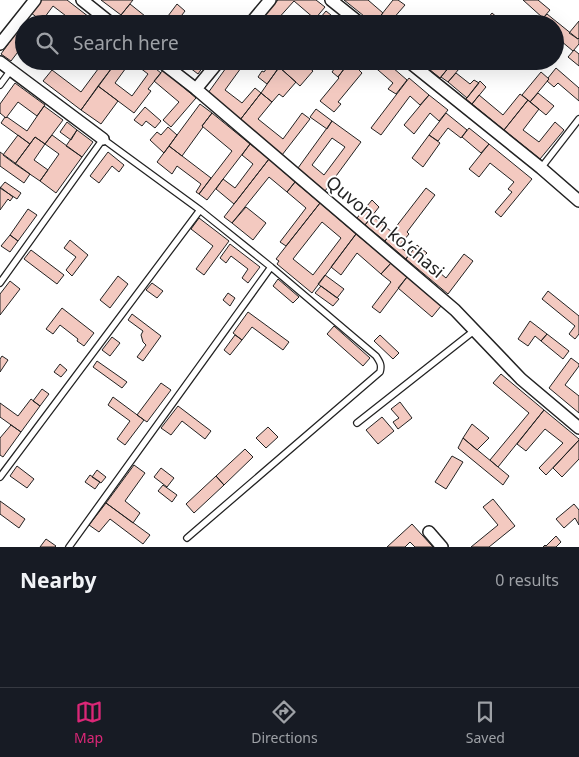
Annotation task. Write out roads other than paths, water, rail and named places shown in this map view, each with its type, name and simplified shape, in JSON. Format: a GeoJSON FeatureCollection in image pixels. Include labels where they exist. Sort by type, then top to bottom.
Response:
{"type":"FeatureCollection","features":[{"type":"Feature","properties":{"kind":"street"},"geometry":{"type":"LineString","coordinates":[[22,15],[34,0]]}},
{"type":"Feature","properties":{"kind":"street"},"geometry":{"type":"LineString","coordinates":[[82,0],[101,15]]}},
{"type":"Feature","properties":{"kind":"street"},"geometry":{"type":"LineString","coordinates":[[258,15],[270,0]]}},
{"type":"Feature","properties":{"kind":"street"},"geometry":{"type":"LineString","coordinates":[[331,0],[350,15]]}},
{"type":"Feature","properties":{"kind":"street"},"geometry":{"type":"LineString","coordinates":[[0,44],[15,25]]}},
{"type":"Feature","properties":{"kind":"street"},"geometry":{"type":"LineString","coordinates":[[0,62],[103,139]]}},
{"type":"Feature","properties":{"kind":"street","name":"Quvonch koʻchasi"},"geometry":{"type":"LineString","coordinates":[[172,70],[455,310],[522,379],[579,428]]}},
{"type":"Feature","properties":{"kind":"street"},"geometry":{"type":"LineString","coordinates":[[196,89],[212,70]]}},
{"type":"Feature","properties":{"kind":"street"},"geometry":{"type":"LineString","coordinates":[[419,70],[579,200]]}},
{"type":"Feature","properties":{"kind":"street"},"geometry":{"type":"LineString","coordinates":[[429,532],[442,547]]}},
{"type":"Feature","properties":{"kind":"lane"},"geometry":{"type":"LineString","coordinates":[[0,85],[11,70]]}},
{"type":"Feature","properties":{"kind":"lane"},"geometry":{"type":"LineString","coordinates":[[541,168],[579,118]]}},
{"type":"Feature","properties":{"kind":"lane"},"geometry":{"type":"LineString","coordinates":[[0,283],[103,139],[200,210],[376,356],[382,367],[380,372],[187,538]]}},
{"type":"Feature","properties":{"kind":"lane"},"geometry":{"type":"LineString","coordinates":[[0,477],[200,210]]}},
{"type":"Feature","properties":{"kind":"lane"},"geometry":{"type":"LineString","coordinates":[[69,547],[271,267]]}},
{"type":"Feature","properties":{"kind":"lane"},"geometry":{"type":"LineString","coordinates":[[357,423],[475,330]]}}]}
